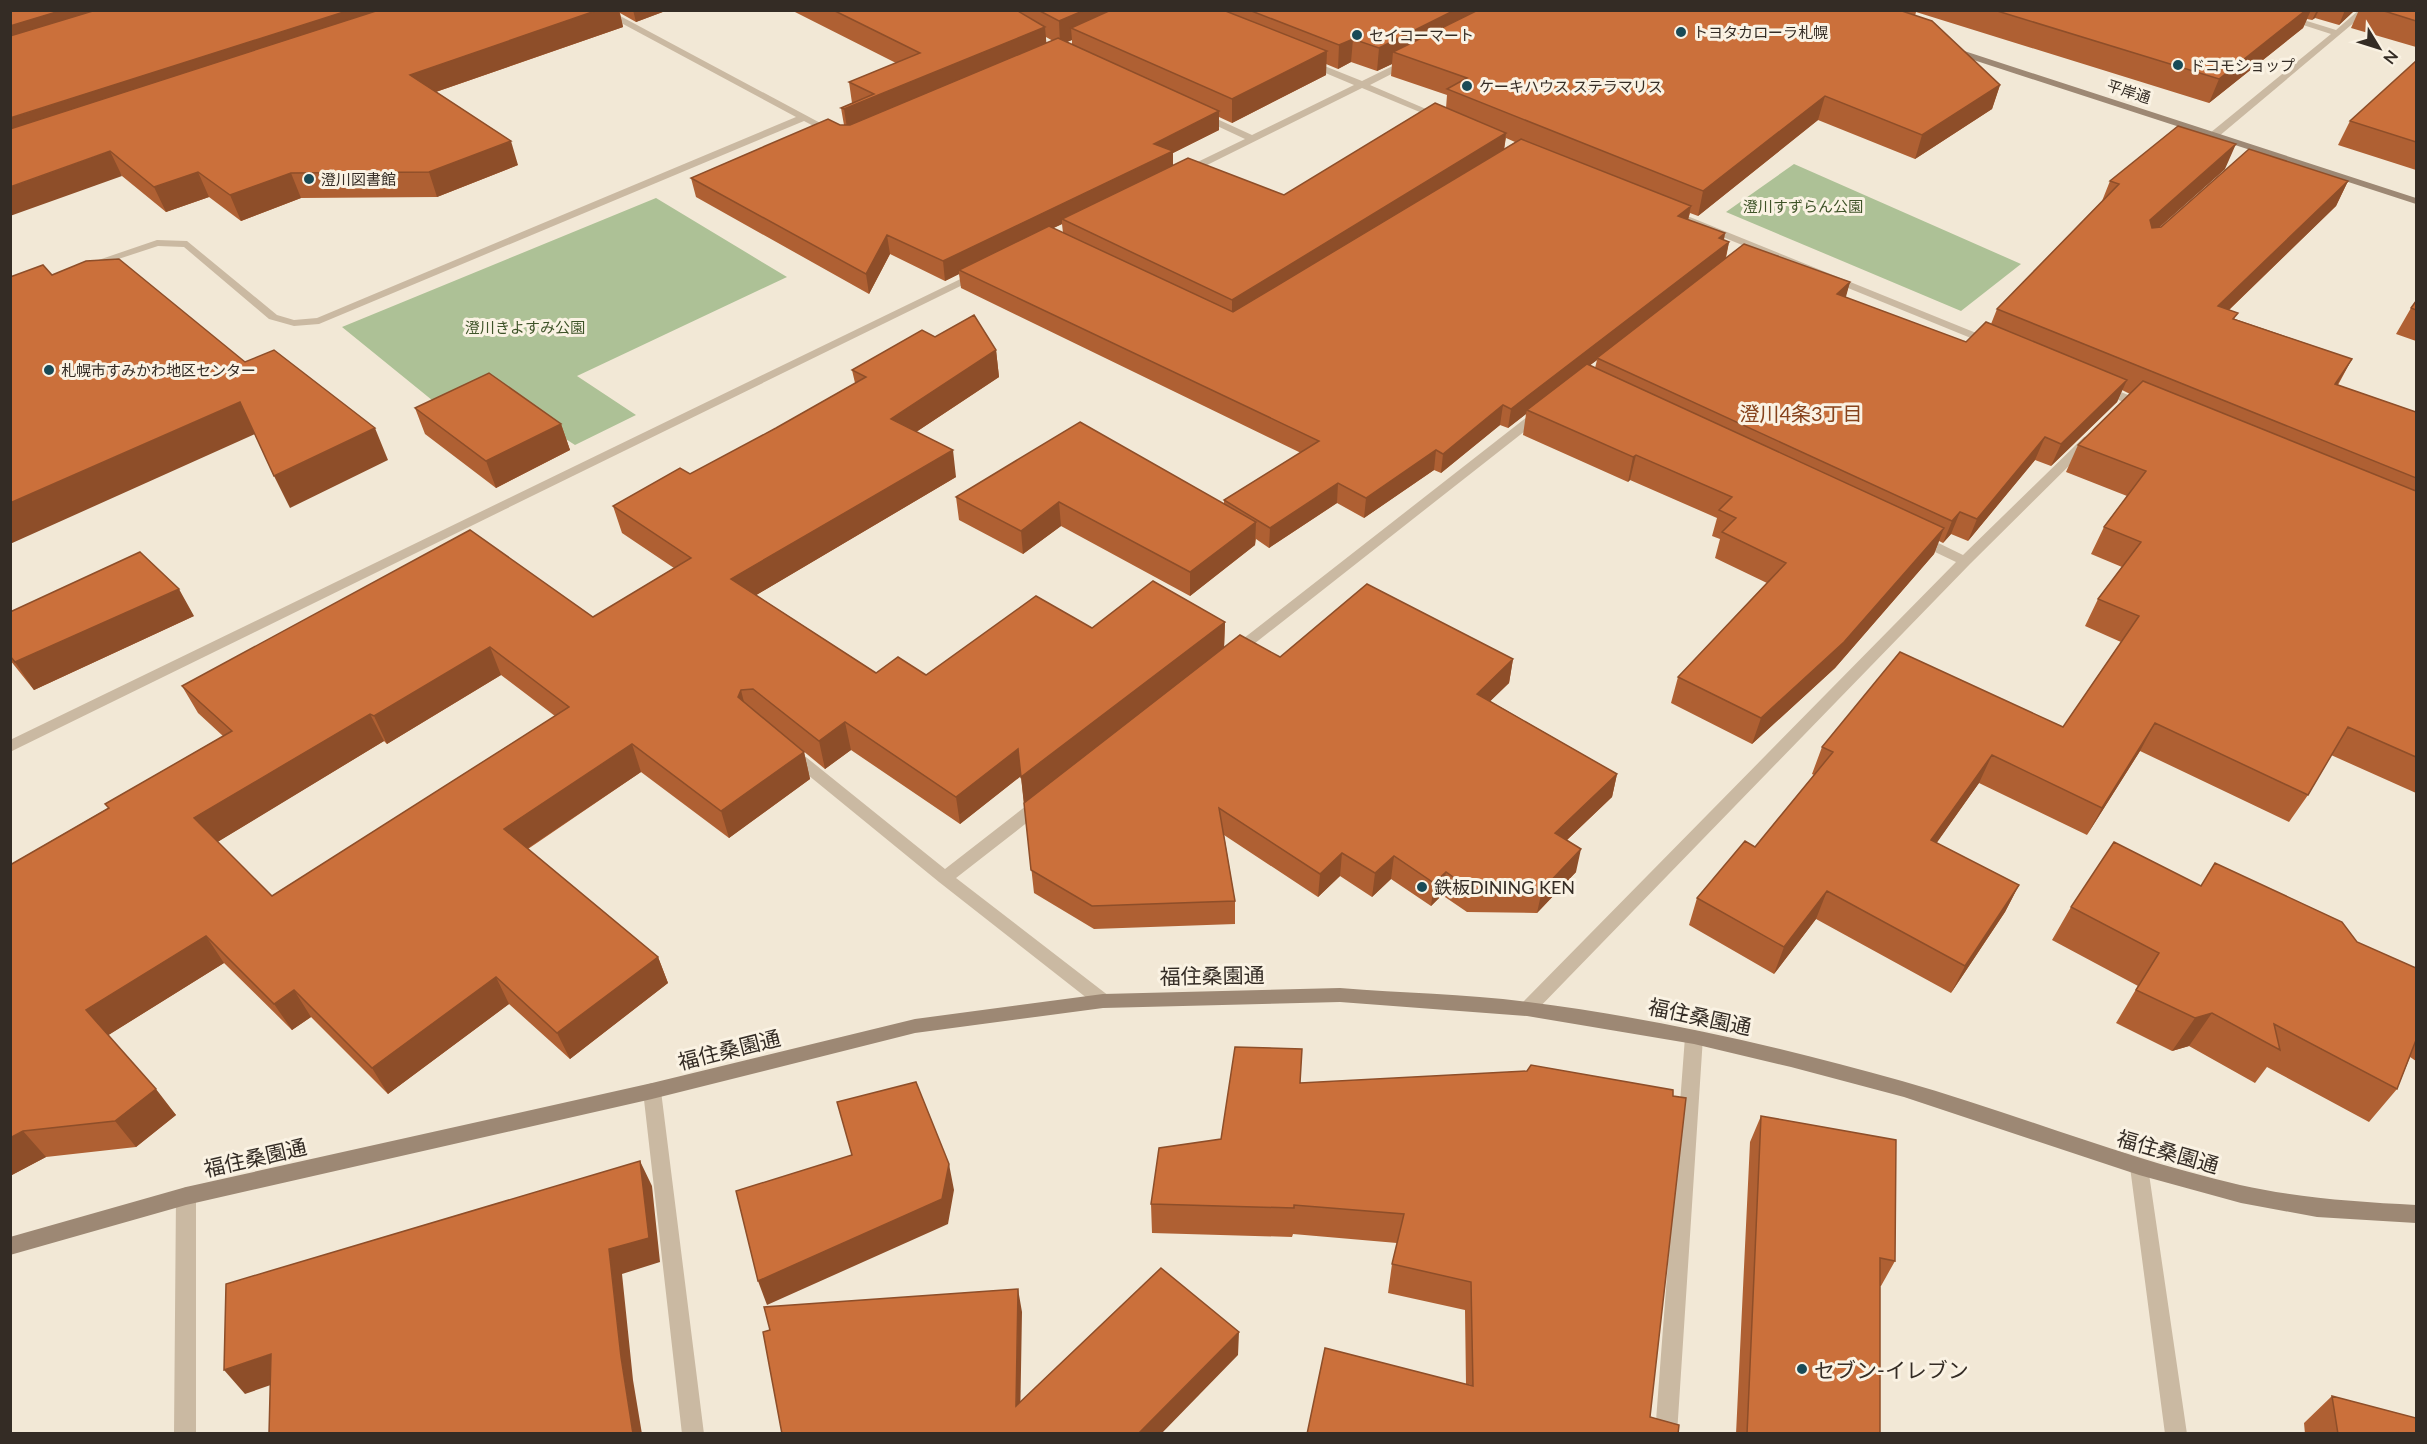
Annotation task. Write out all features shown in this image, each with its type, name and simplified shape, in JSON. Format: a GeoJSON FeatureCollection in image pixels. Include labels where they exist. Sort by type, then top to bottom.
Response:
{"type":"FeatureCollection","features":[{"type":"Feature","properties":{"kind":"street"},"geometry":{"type":"LineString","coordinates":[[601,10],[839,136]]}},
{"type":"Feature","properties":{"kind":"street"},"geometry":{"type":"LineString","coordinates":[[2260,10],[2338,33]]}},
{"type":"Feature","properties":{"kind":"street"},"geometry":{"type":"LineString","coordinates":[[2214,135],[2365,10]]}},
{"type":"Feature","properties":{"kind":"street","name":"平岸通"},"geometry":{"type":"LineString","coordinates":[[1933,43],[2416,201]]}},
{"type":"Feature","properties":{"kind":"street"},"geometry":{"type":"LineString","coordinates":[[1296,58],[1455,124]]}},
{"type":"Feature","properties":{"kind":"street"},"geometry":{"type":"LineString","coordinates":[[1178,175],[1416,58]]}},
{"type":"Feature","properties":{"kind":"street"},"geometry":{"type":"LineString","coordinates":[[1189,110],[1252,139]]}},
{"type":"Feature","properties":{"kind":"street"},"geometry":{"type":"LineString","coordinates":[[76,270],[142,247],[181,242],[190,245],[273,317],[294,323],[319,321],[802,118]]}},
{"type":"Feature","properties":{"kind":"street"},"geometry":{"type":"LineString","coordinates":[[2245,160],[2257,149]]}},
{"type":"Feature","properties":{"kind":"street"},"geometry":{"type":"LineString","coordinates":[[1658,207],[2008,350]]}},
{"type":"Feature","properties":{"kind":"street"},"geometry":{"type":"LineString","coordinates":[[1736,260],[1755,245]]}},
{"type":"Feature","properties":{"kind":"street"},"geometry":{"type":"LineString","coordinates":[[10,747],[987,269]]}},
{"type":"Feature","properties":{"kind":"street"},"geometry":{"type":"LineString","coordinates":[[2085,381],[2125,404],[2151,409]]}},
{"type":"Feature","properties":{"kind":"street"},"geometry":{"type":"LineString","coordinates":[[1225,659],[1553,403]]}},
{"type":"Feature","properties":{"kind":"street"},"geometry":{"type":"LineString","coordinates":[[1527,1009],[1965,561],[2096,432]]}},
{"type":"Feature","properties":{"kind":"street"},"geometry":{"type":"LineString","coordinates":[[1901,531],[1965,561]]}},
{"type":"Feature","properties":{"kind":"street"},"geometry":{"type":"LineString","coordinates":[[782,745],[945,878],[1103,1000]]}},
{"type":"Feature","properties":{"kind":"street"},"geometry":{"type":"LineString","coordinates":[[945,878],[1057,790]]}},
{"type":"Feature","properties":{"kind":"street","name":"福住桑園通"},"geometry":{"type":"LineString","coordinates":[[10,1246],[186,1196],[652,1091],[915,1026],[1103,1000],[1340,995],[1527,1009],[1694,1037],[1791,1059],[1904,1089],[2139,1167],[2241,1194],[2306,1206],[2416,1214]]}},
{"type":"Feature","properties":{"kind":"street"},"geometry":{"type":"LineString","coordinates":[[1666,1434],[1694,1037]]}},
{"type":"Feature","properties":{"kind":"street"},"geometry":{"type":"LineString","coordinates":[[652,1091],[693,1434]]}},
{"type":"Feature","properties":{"kind":"street"},"geometry":{"type":"LineString","coordinates":[[2139,1167],[2176,1434]]}},
{"type":"Feature","properties":{"kind":"street"},"geometry":{"type":"LineString","coordinates":[[185,1434],[186,1196]]}},
{"type":"Feature","properties":{"kind":"green space","name":"澄川すずらん公園"},"geometry":{"type":"Polygon","coordinates":[[[1794,164],[2021,264],[1961,311],[1726,212],[1794,164]]]}},
{"type":"Feature","properties":{"kind":"green space","name":"澄川きよすみ公園"},"geometry":{"type":"Polygon","coordinates":[[[656,198],[787,277],[577,376],[636,415],[575,445],[488,389],[443,409],[342,327],[656,198]]]}},
{"type":"Feature","properties":{"kind":"building"},"geometry":{"type":"Polygon","coordinates":[[[10,10],[63,10],[10,26],[10,10]]]}},
{"type":"Feature","properties":{"kind":"building"},"geometry":{"type":"Polygon","coordinates":[[[96,10],[350,10],[10,118],[10,36],[96,10]]]}},
{"type":"Feature","properties":{"kind":"building"},"geometry":{"type":"Polygon","coordinates":[[[379,10],[598,10],[410,75],[511,141],[429,172],[291,173],[230,195],[198,172],[154,187],[110,151],[10,187],[10,129],[379,10]]]}},
{"type":"Feature","properties":{"kind":"building"},"geometry":{"type":"Polygon","coordinates":[[[833,10],[1016,10],[1045,27],[844,109],[841,108],[874,94],[849,82],[920,53],[833,10]]]}},
{"type":"Feature","properties":{"kind":"building"},"geometry":{"type":"Polygon","coordinates":[[[1038,10],[1085,10],[1059,21],[1038,10]]]}},
{"type":"Feature","properties":{"kind":"building"},"geometry":{"type":"Polygon","coordinates":[[[1111,10],[1223,10],[1327,51],[1232,99],[1071,28],[1111,10]]]}},
{"type":"Feature","properties":{"kind":"building"},"geometry":{"type":"Polygon","coordinates":[[[1249,10],[1455,10],[1379,48],[1353,39],[1339,45],[1249,10]]]}},
{"type":"Feature","properties":{"kind":"building"},"geometry":{"type":"Polygon","coordinates":[[[1478,10],[1899,10],[1932,21],[2000,85],[1922,135],[1825,96],[1703,191],[1447,89],[1467,78],[1393,52],[1478,10]]]}},
{"type":"Feature","properties":{"kind":"building"},"geometry":{"type":"Polygon","coordinates":[[[1994,10],[2306,10],[2219,79],[1994,10]]]}},
{"type":"Feature","properties":{"kind":"building"},"geometry":{"type":"Polygon","coordinates":[[[2381,10],[2416,10],[2416,21],[2381,10]]]}},
{"type":"Feature","properties":{"kind":"building"},"geometry":{"type":"Polygon","coordinates":[[[1058,38],[1219,111],[1154,144],[1173,151],[943,261],[887,235],[866,274],[691,178],[828,119],[840,125],[850,125],[1058,38]]]}},
{"type":"Feature","properties":{"kind":"building"},"geometry":{"type":"Polygon","coordinates":[[[2416,61],[2416,142],[2350,121],[2416,61]]]}},
{"type":"Feature","properties":{"kind":"building"},"geometry":{"type":"Polygon","coordinates":[[[1435,103],[1506,133],[1232,300],[1062,219],[1188,158],[1284,195],[1435,103]]]}},
{"type":"Feature","properties":{"kind":"building"},"geometry":{"type":"Polygon","coordinates":[[[2178,126],[2236,144],[2150,220],[2152,228],[2161,227],[2249,149],[2348,181],[2218,306],[2238,313],[2233,319],[2352,359],[2335,384],[2416,412],[2416,478],[1997,309],[2119,184],[2110,181],[2178,126]]]}},
{"type":"Feature","properties":{"kind":"building"},"geometry":{"type":"Polygon","coordinates":[[[1521,139],[1691,206],[1678,216],[1725,233],[1719,238],[1729,242],[1511,409],[1503,405],[1443,454],[1436,450],[1366,498],[1338,483],[1270,528],[1224,500],[1319,441],[959,270],[1049,226],[1233,312],[1521,139]]]}},
{"type":"Feature","properties":{"kind":"building"},"geometry":{"type":"Polygon","coordinates":[[[1744,244],[1850,282],[1837,294],[1966,342],[1986,322],[2127,380],[2061,444],[2045,437],[1977,519],[1960,512],[1952,521],[1597,358],[1744,244]]]}},
{"type":"Feature","properties":{"kind":"building"},"geometry":{"type":"Polygon","coordinates":[[[119,259],[245,362],[274,350],[375,428],[274,476],[240,402],[10,503],[10,277],[43,265],[52,275],[86,261],[119,259]]]}},
{"type":"Feature","properties":{"kind":"building"},"geometry":{"type":"Polygon","coordinates":[[[974,315],[996,350],[891,419],[953,450],[731,579],[876,673],[898,657],[926,675],[1036,596],[1092,628],[1153,581],[1225,622],[1021,777],[1018,749],[956,797],[845,722],[819,741],[753,689],[741,690],[738,697],[804,752],[721,811],[632,744],[504,829],[658,957],[557,1033],[496,977],[372,1068],[294,990],[274,1004],[206,936],[86,1010],[156,1089],[115,1121],[23,1131],[10,1138],[10,865],[109,808],[105,804],[232,731],[182,686],[470,530],[593,617],[691,558],[613,506],[680,468],[690,474],[866,377],[852,370],[922,330],[935,337],[974,315]],[[490,647],[374,716],[370,714],[194,818],[272,896],[569,707],[490,647]]]}},
{"type":"Feature","properties":{"kind":"building"},"geometry":{"type":"Polygon","coordinates":[[[1587,364],[1944,528],[1844,642],[1761,718],[1678,677],[1786,563],[1722,532],[1736,518],[1719,510],[1732,497],[1636,455],[1633,457],[1527,410],[1587,364]]]}},
{"type":"Feature","properties":{"kind":"building"},"geometry":{"type":"Polygon","coordinates":[[[489,373],[561,424],[486,461],[415,408],[489,373]]]}},
{"type":"Feature","properties":{"kind":"building"},"geometry":{"type":"Polygon","coordinates":[[[2143,381],[2416,491],[2416,757],[2348,727],[2308,795],[2155,723],[2102,808],[1992,755],[1931,840],[2019,885],[1965,966],[1827,891],[1784,947],[1697,898],[1745,841],[1755,847],[1833,752],[1822,747],[1900,652],[2063,727],[2139,616],[2098,599],[2141,542],[2104,527],[2146,471],[2078,445],[2143,381]]]}},
{"type":"Feature","properties":{"kind":"building"},"geometry":{"type":"Polygon","coordinates":[[[1080,422],[1256,522],[1190,572],[1059,502],[1021,531],[956,497],[1080,422]]]}},
{"type":"Feature","properties":{"kind":"building"},"geometry":{"type":"Polygon","coordinates":[[[140,552],[179,589],[15,662],[10,656],[10,612],[140,552]]]}},
{"type":"Feature","properties":{"kind":"building"},"geometry":{"type":"Polygon","coordinates":[[[1367,584],[1513,659],[1477,694],[1617,774],[1555,833],[1581,849],[1542,890],[1470,889],[1446,872],[1434,883],[1394,856],[1375,873],[1342,853],[1320,874],[1219,808],[1235,901],[1092,906],[1031,870],[1024,803],[1240,635],[1280,657],[1367,584]]]}},
{"type":"Feature","properties":{"kind":"building"},"geometry":{"type":"Polygon","coordinates":[[[2114,842],[2201,886],[2215,863],[2342,922],[2357,942],[2416,968],[2416,1040],[2397,1089],[2274,1024],[2280,1050],[2212,1013],[2195,1018],[2136,990],[2159,953],[2071,907],[2114,842]]]}},
{"type":"Feature","properties":{"kind":"building"},"geometry":{"type":"Polygon","coordinates":[[[1235,1047],[1302,1049],[1300,1083],[1527,1071],[1531,1065],[1673,1090],[1673,1096],[1686,1098],[1650,1417],[1679,1425],[1678,1434],[1307,1434],[1325,1348],[1473,1386],[1471,1282],[1392,1264],[1404,1214],[1294,1205],[1294,1208],[1151,1204],[1159,1148],[1221,1139],[1235,1047]]]}},
{"type":"Feature","properties":{"kind":"building"},"geometry":{"type":"Polygon","coordinates":[[[916,1082],[949,1164],[942,1199],[758,1281],[736,1191],[852,1155],[837,1102],[916,1082]]]}},
{"type":"Feature","properties":{"kind":"building"},"geometry":{"type":"Polygon","coordinates":[[[1761,1116],[1896,1140],[1895,1261],[1880,1258],[1880,1434],[1747,1434],[1761,1116]]]}},
{"type":"Feature","properties":{"kind":"building"},"geometry":{"type":"Polygon","coordinates":[[[640,1161],[649,1238],[609,1249],[621,1357],[633,1434],[269,1434],[271,1354],[224,1370],[226,1284],[640,1161]]]}},
{"type":"Feature","properties":{"kind":"building"},"geometry":{"type":"Polygon","coordinates":[[[1161,1268],[1239,1332],[1138,1434],[782,1434],[763,1332],[770,1330],[764,1307],[1018,1289],[1016,1406],[1161,1268]]]}},
{"type":"Feature","properties":{"kind":"building"},"geometry":{"type":"Polygon","coordinates":[[[2332,1396],[2416,1418],[2416,1434],[2338,1434],[2332,1396]]]}},
{"type":"Feature","properties":{"kind":"place","name":"トヨタカローラ札幌"},"geometry":{"type":"Point","coordinates":[1681,32]}},
{"type":"Feature","properties":{"kind":"place","name":"セイコーマート"},"geometry":{"type":"Point","coordinates":[1357,35]}},
{"type":"Feature","properties":{"kind":"place","name":"ドコモショップ"},"geometry":{"type":"Point","coordinates":[2178,65]}},
{"type":"Feature","properties":{"kind":"place","name":"ケーキハウス ステラマリス"},"geometry":{"type":"Point","coordinates":[1467,86]}},
{"type":"Feature","properties":{"kind":"place","name":"澄川図書館"},"geometry":{"type":"Point","coordinates":[309,179]}},
{"type":"Feature","properties":{"kind":"place","name":"札幌市すみかわ地区センター"},"geometry":{"type":"Point","coordinates":[49,370]}},
{"type":"Feature","properties":{"kind":"place","name":"鉄板DINING KEN"},"geometry":{"type":"Point","coordinates":[1422,887]}},
{"type":"Feature","properties":{"kind":"place","name":"セブン-イレブン"},"geometry":{"type":"Point","coordinates":[1802,1369]}},
{"type":"Feature","properties":{"kind":"district","name":"澄川4条3丁目"},"geometry":{"type":"Point","coordinates":[1801,413]}}]}
